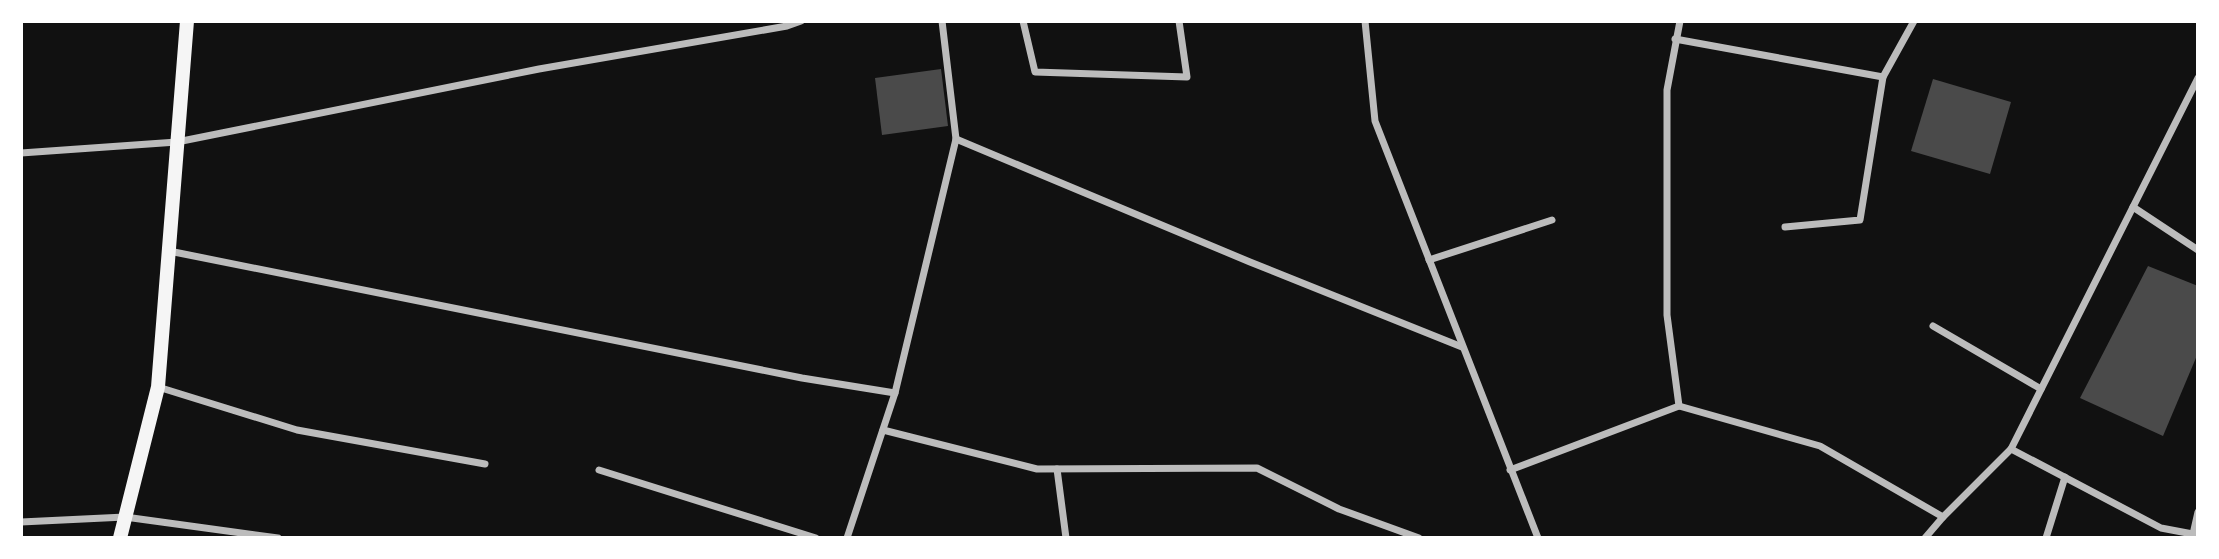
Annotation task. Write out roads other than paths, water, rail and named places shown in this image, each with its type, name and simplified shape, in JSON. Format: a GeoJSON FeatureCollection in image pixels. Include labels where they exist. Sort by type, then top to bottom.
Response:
{"type":"FeatureCollection","features":[{"type":"Feature","properties":{"kind":"main road"},"geometry":{"type":"LineString","coordinates":[[120,538],[158,387],[187,21]]}},
{"type":"Feature","properties":{"kind":"street"},"geometry":{"type":"LineString","coordinates":[[21,153],[177,142],[539,69],[787,26],[801,21]]}},
{"type":"Feature","properties":{"kind":"street"},"geometry":{"type":"LineString","coordinates":[[847,538],[895,393],[956,139],[942,21]]}},
{"type":"Feature","properties":{"kind":"street"},"geometry":{"type":"LineString","coordinates":[[1023,21],[1035,72],[1187,77],[1180,21]]}},
{"type":"Feature","properties":{"kind":"street"},"geometry":{"type":"LineString","coordinates":[[1365,21],[1375,121],[1538,538]]}},
{"type":"Feature","properties":{"kind":"street"},"geometry":{"type":"LineString","coordinates":[[1679,406],[1667,315],[1667,90],[1680,21]]}},
{"type":"Feature","properties":{"kind":"street"},"geometry":{"type":"LineString","coordinates":[[1785,228],[1860,220],[1883,76],[1914,21]]}},
{"type":"Feature","properties":{"kind":"street"},"geometry":{"type":"LineString","coordinates":[[1675,39],[1883,76]]}},
{"type":"Feature","properties":{"kind":"street"},"geometry":{"type":"LineString","coordinates":[[1925,538],[1942,517],[2011,449],[2133,207],[2196,89],[2198,78]]}},
{"type":"Feature","properties":{"kind":"street"},"geometry":{"type":"LineString","coordinates":[[956,139],[1462,347]]}},
{"type":"Feature","properties":{"kind":"street"},"geometry":{"type":"LineString","coordinates":[[2133,207],[2198,250]]}},
{"type":"Feature","properties":{"kind":"street"},"geometry":{"type":"LineString","coordinates":[[1429,260],[1552,220]]}},
{"type":"Feature","properties":{"kind":"street"},"geometry":{"type":"LineString","coordinates":[[169,251],[802,378],[895,393]]}},
{"type":"Feature","properties":{"kind":"street"},"geometry":{"type":"LineString","coordinates":[[1933,326],[2041,389]]}},
{"type":"Feature","properties":{"kind":"street"},"geometry":{"type":"LineString","coordinates":[[158,387],[297,430],[485,464]]}},
{"type":"Feature","properties":{"kind":"street"},"geometry":{"type":"LineString","coordinates":[[1510,470],[1679,406],[1820,446],[1942,517]]}},
{"type":"Feature","properties":{"kind":"street"},"geometry":{"type":"LineString","coordinates":[[883,430],[1037,469],[1257,468],[1339,509],[1419,538]]}},
{"type":"Feature","properties":{"kind":"street"},"geometry":{"type":"LineString","coordinates":[[2011,449],[2161,528],[2196,534],[2198,512]]}},
{"type":"Feature","properties":{"kind":"street"},"geometry":{"type":"LineString","coordinates":[[1057,469],[1066,538]]}},
{"type":"Feature","properties":{"kind":"street"},"geometry":{"type":"LineString","coordinates":[[599,470],[816,538]]}},
{"type":"Feature","properties":{"kind":"street"},"geometry":{"type":"LineString","coordinates":[[2046,538],[2064,477]]}},
{"type":"Feature","properties":{"kind":"street"},"geometry":{"type":"LineString","coordinates":[[21,522],[125,517],[278,538]]}}]}
